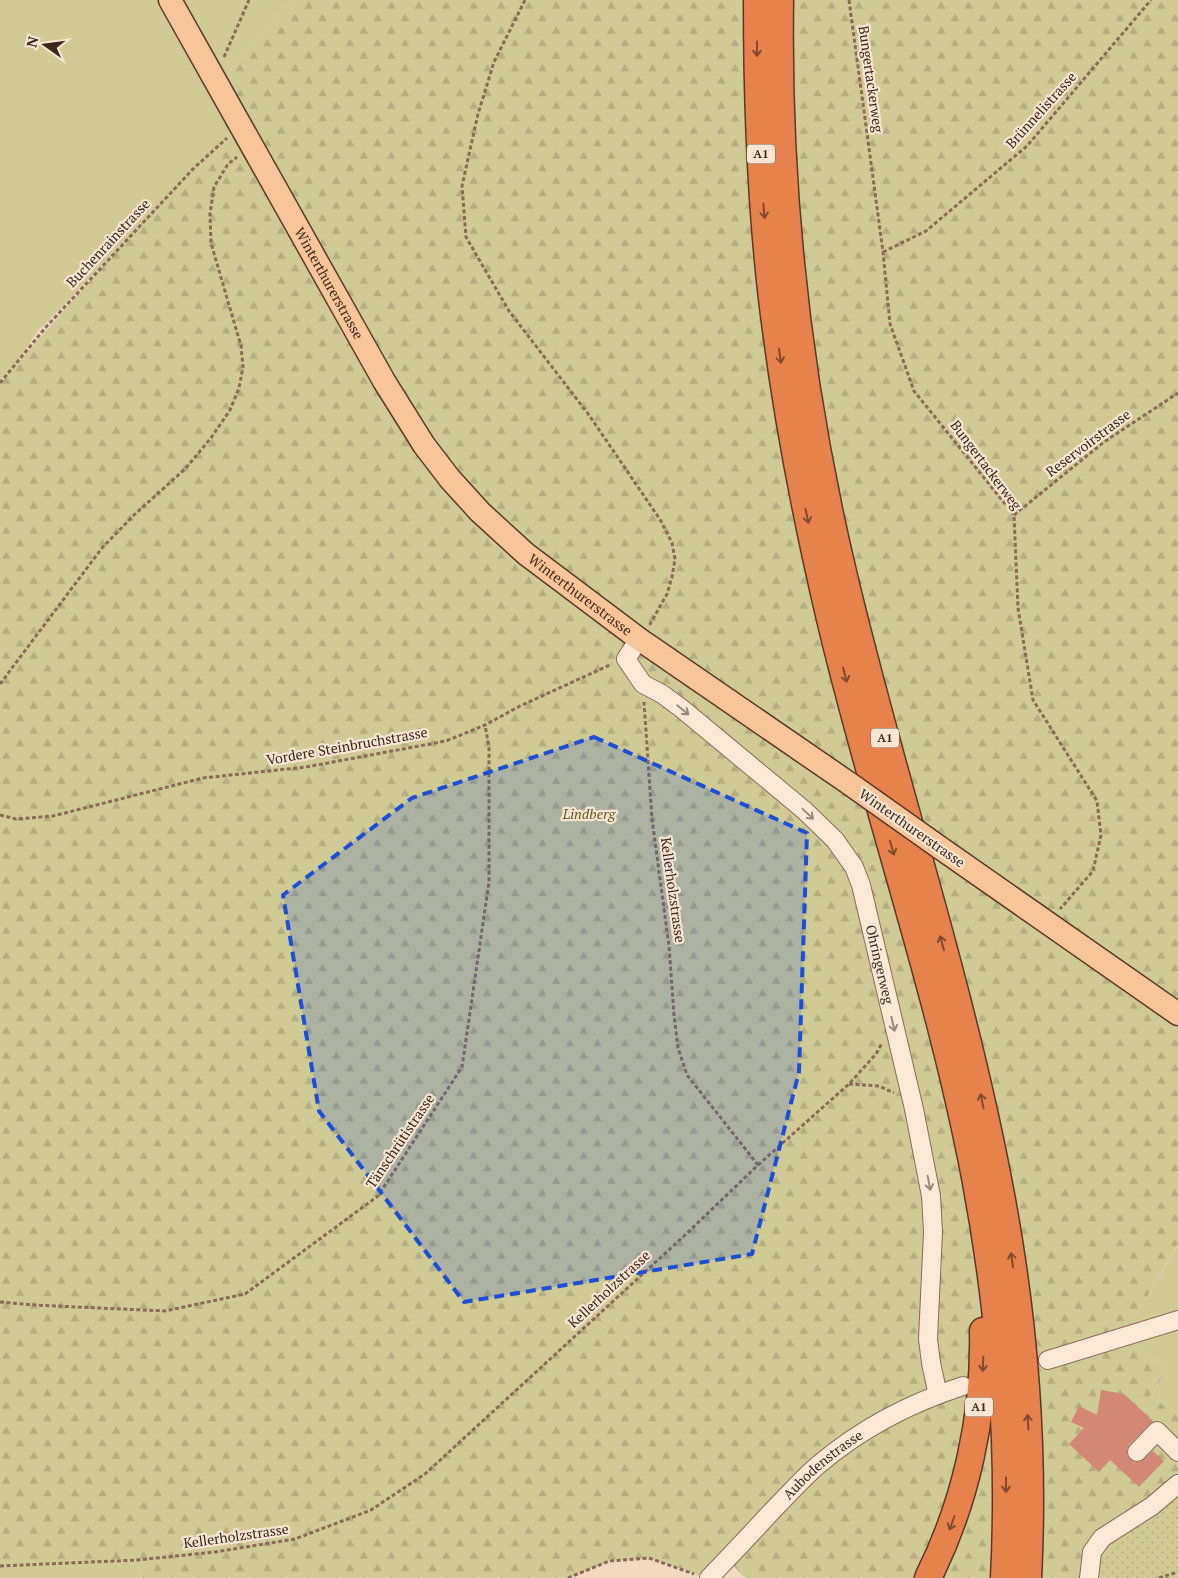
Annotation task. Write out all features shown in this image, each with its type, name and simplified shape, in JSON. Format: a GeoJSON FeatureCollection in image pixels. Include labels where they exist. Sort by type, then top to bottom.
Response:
{"type":"FeatureCollection","features":[{"type":"Feature","properties":{"kind":"highway","name":"A1"},"geometry":{"type":"LineString","coordinates":[[757,0],[758,91],[763,196],[775,327],[796,462],[832,627],[946,1050],[969,1150],[984,1228],[1003,1386],[1006,1488],[1004,1578]]}},
{"type":"Feature","properties":{"kind":"highway","name":"A1"},"geometry":{"type":"LineString","coordinates":[[780,0],[782,114],[788,225],[798,321],[816,441],[856,628],[969,1044],[997,1171],[1011,1255],[1022,1342],[1028,1420],[1030,1533],[1028,1578]]}},
{"type":"Feature","properties":{"kind":"highway","name":"A1"},"geometry":{"type":"LineString","coordinates":[[928,1578],[947,1537],[959,1501],[975,1433],[982,1379],[984,1228]]}},
{"type":"Feature","properties":{"kind":"main road","name":"Winterthurerstrasse"},"geometry":{"type":"LineString","coordinates":[[170,0],[407,420],[450,479],[480,512],[526,554],[639,639],[1178,1014]]}},
{"type":"Feature","properties":{"kind":"street"},"geometry":{"type":"LineString","coordinates":[[626,659],[639,639]]}},
{"type":"Feature","properties":{"kind":"street","name":"Ohringerweg"},"geometry":{"type":"LineString","coordinates":[[626,659],[643,684],[674,703],[804,810],[835,840],[854,866],[861,885],[914,1109],[932,1207],[928,1339],[930,1363],[938,1395]]}},
{"type":"Feature","properties":{"kind":"street"},"geometry":{"type":"LineString","coordinates":[[1048,1360],[1178,1320]]}},
{"type":"Feature","properties":{"kind":"street","name":"Aubodenstrasse"},"geometry":{"type":"LineString","coordinates":[[702,1576],[818,1466],[871,1427],[938,1395],[963,1386]]}},
{"type":"Feature","properties":{"kind":"street"},"geometry":{"type":"LineString","coordinates":[[1138,1452],[1157,1431],[1178,1452]]}},
{"type":"Feature","properties":{"kind":"street"},"geometry":{"type":"LineString","coordinates":[[1089,1578],[1092,1552],[1102,1538],[1152,1506],[1178,1484]]}},
{"type":"Feature","properties":{"kind":"path"},"geometry":{"type":"LineString","coordinates":[[228,47],[248,0]]}},
{"type":"Feature","properties":{"kind":"path"},"geometry":{"type":"LineString","coordinates":[[524,0],[494,62],[478,114],[462,186],[466,237],[508,312],[589,415],[661,521],[672,544],[675,559],[667,594],[655,616]]}},
{"type":"Feature","properties":{"kind":"path","name":"Bungertackerweg"},"geometry":{"type":"LineString","coordinates":[[849,0],[883,252],[890,324],[914,391],[1014,515],[1018,608],[1033,700],[1097,801],[1101,835],[1093,871],[1048,923]]}},
{"type":"Feature","properties":{"kind":"path","name":"Brünnelistrasse"},"geometry":{"type":"LineString","coordinates":[[883,252],[926,231],[1027,146],[1151,0]]}},
{"type":"Feature","properties":{"kind":"path","name":"Buchenrainstrasse"},"geometry":{"type":"LineString","coordinates":[[0,383],[46,326],[193,169],[228,136],[233,142]]}},
{"type":"Feature","properties":{"kind":"path"},"geometry":{"type":"LineString","coordinates":[[0,684],[102,548],[134,515],[185,469],[211,438],[230,410],[239,388],[243,367],[241,346],[211,243],[210,214],[214,187],[228,164],[242,153]]}},
{"type":"Feature","properties":{"kind":"path","name":"Reservoirstrasse"},"geometry":{"type":"LineString","coordinates":[[1014,515],[1104,442],[1178,393]]}},
{"type":"Feature","properties":{"kind":"path","name":"Vordere Steinbruchstrasse"},"geometry":{"type":"LineString","coordinates":[[0,815],[16,818],[53,816],[203,778],[306,767],[446,740],[485,725],[536,699],[626,659]]}},
{"type":"Feature","properties":{"kind":"path","name":"Kellerholzstrasse"},"geometry":{"type":"LineString","coordinates":[[0,1566],[137,1560],[215,1552],[296,1539],[372,1510],[425,1474],[684,1236],[758,1165],[688,1075],[678,1048],[670,946],[652,819],[643,684]]}},
{"type":"Feature","properties":{"kind":"path","name":"Tänschrütistrasse"},"geometry":{"type":"LineString","coordinates":[[0,1302],[34,1306],[165,1312],[245,1294],[378,1196],[462,1067],[489,882],[489,747],[485,725]]}},
{"type":"Feature","properties":{"kind":"path"},"geometry":{"type":"LineString","coordinates":[[758,1165],[849,1084],[876,1054],[892,1022]]}},
{"type":"Feature","properties":{"kind":"path"},"geometry":{"type":"LineString","coordinates":[[849,1084],[879,1086],[898,1094],[914,1109]]}},
{"type":"Feature","properties":{"kind":"path"},"geometry":{"type":"LineString","coordinates":[[568,1578],[609,1561],[649,1558],[702,1576]]}},
{"type":"Feature","properties":{"kind":"path"},"geometry":{"type":"LineString","coordinates":[[1159,1578],[1178,1572]]}},
{"type":"Feature","properties":{"kind":"highlighted area"},"geometry":{"type":"Polygon","coordinates":[[[594,737],[807,833],[799,1072],[752,1254],[464,1302],[319,1111],[283,895],[412,798],[594,737]]]}},
{"type":"Feature","properties":{"kind":"green space"},"geometry":{"type":"Polygon","coordinates":[[[0,0],[293,0],[273,20],[231,69],[215,80],[241,127],[193,169],[113,255],[37,332],[17,363],[0,381],[0,0]]]}},
{"type":"Feature","properties":{"kind":"green space","name":"Lindberg"},"geometry":{"type":"Polygon","coordinates":[[[293,0],[1178,0],[1178,1244],[1130,1326],[1138,1348],[1167,1368],[1150,1397],[1178,1413],[1178,1494],[1099,1552],[1099,1578],[745,1578],[727,1559],[702,1578],[689,1571],[649,1558],[609,1561],[568,1578],[141,1578],[137,1560],[0,1566],[0,383],[113,255],[193,169],[241,127],[215,80],[231,69],[273,20],[293,0]]]}},
{"type":"Feature","properties":{"kind":"green space"},"geometry":{"type":"Polygon","coordinates":[[[1178,1245],[1178,1413],[1150,1397],[1167,1368],[1138,1348],[1130,1326],[1178,1245]]]}},
{"type":"Feature","properties":{"kind":"green space"},"geometry":{"type":"Polygon","coordinates":[[[1178,1494],[1178,1578],[1099,1578],[1099,1552],[1178,1494]]]}},
{"type":"Feature","properties":{"kind":"green space"},"geometry":{"type":"Polygon","coordinates":[[[137,1560],[141,1578],[0,1578],[0,1566],[137,1560]]]}},
{"type":"Feature","properties":{"kind":"building"},"geometry":{"type":"Polygon","coordinates":[[[1101,1390],[1124,1394],[1153,1421],[1129,1445],[1127,1450],[1127,1455],[1134,1462],[1140,1462],[1153,1451],[1164,1461],[1139,1487],[1110,1460],[1099,1472],[1069,1444],[1084,1428],[1071,1422],[1079,1406],[1097,1415],[1101,1390]]]}}]}
